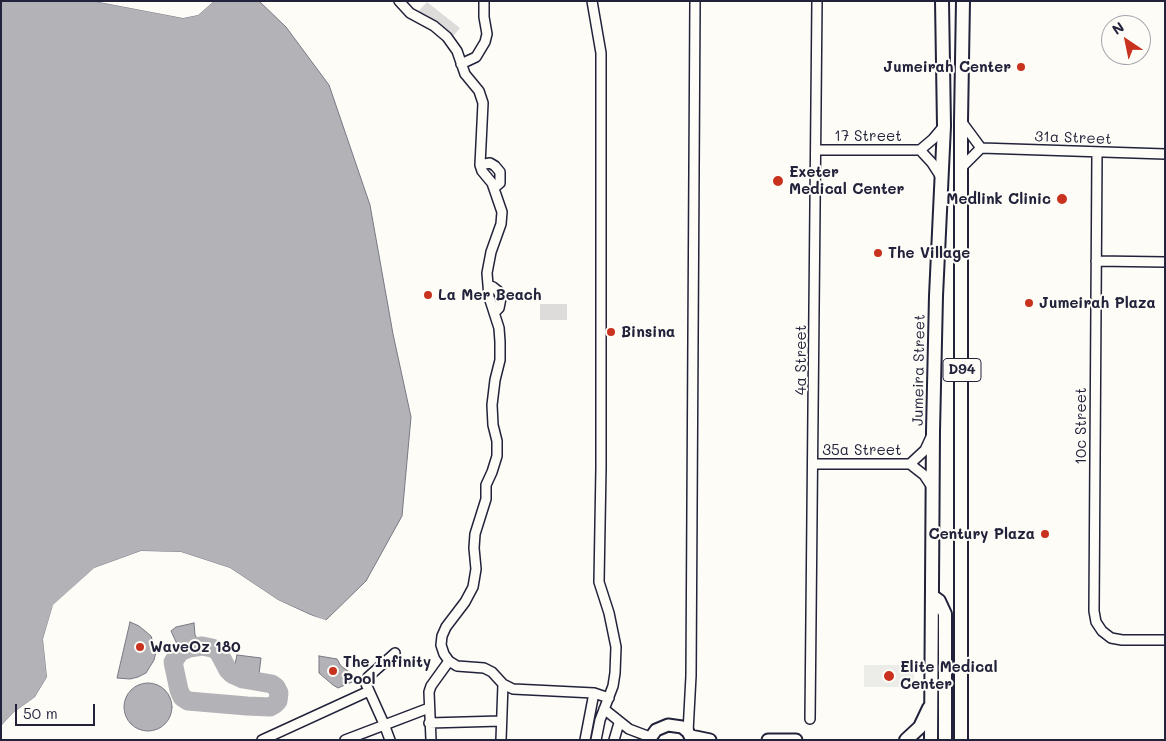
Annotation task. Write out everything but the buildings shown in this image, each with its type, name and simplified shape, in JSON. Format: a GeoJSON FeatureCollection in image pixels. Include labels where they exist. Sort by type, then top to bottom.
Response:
{"type":"FeatureCollection","features":[{"type":"Feature","properties":{"kind":"main road","name":"Jumeira Street"},"geometry":{"type":"LineString","coordinates":[[930,740],[936,296],[944,126],[942,1]]}},
{"type":"Feature","properties":{"kind":"main road","name":"D94"},"geometry":{"type":"LineString","coordinates":[[961,740],[961,121],[963,1]]}},
{"type":"Feature","properties":{"kind":"main road"},"geometry":{"type":"LineString","coordinates":[[932,596],[939,601],[945,614],[945,740]]}},
{"type":"Feature","properties":{"kind":"main road"},"geometry":{"type":"LineString","coordinates":[[906,740],[920,727],[931,701]]}},
{"type":"Feature","properties":{"kind":"main road"},"geometry":{"type":"LineString","coordinates":[[961,720],[970,740]]}},
{"type":"Feature","properties":{"kind":"street"},"geometry":{"type":"LineString","coordinates":[[399,1],[410,14],[434,26],[447,37],[457,51],[465,74],[479,91],[483,103],[480,165],[494,188],[501,207],[501,224],[488,262],[488,286],[500,334],[501,351],[492,406],[493,425],[497,441],[496,456],[486,485],[486,499],[475,534],[476,569],[473,587],[466,602],[446,627],[441,645],[444,654],[450,662],[466,668],[484,668],[513,689],[594,693],[609,698]]}},
{"type":"Feature","properties":{"kind":"street"},"geometry":{"type":"LineString","coordinates":[[461,64],[476,57],[485,42],[484,1]]}},
{"type":"Feature","properties":{"kind":"street"},"geometry":{"type":"LineString","coordinates":[[592,1],[601,53],[601,468],[599,582],[609,613],[616,647],[615,673],[609,698],[600,720],[596,740]]}},
{"type":"Feature","properties":{"kind":"street"},"geometry":{"type":"LineString","coordinates":[[691,736],[695,1]]}},
{"type":"Feature","properties":{"kind":"street","name":"4a Street"},"geometry":{"type":"LineString","coordinates":[[810,719],[814,464],[817,1]]}},
{"type":"Feature","properties":{"kind":"street"},"geometry":{"type":"LineString","coordinates":[[961,121],[981,148],[962,167]]}},
{"type":"Feature","properties":{"kind":"street","name":"17 Street"},"geometry":{"type":"LineString","coordinates":[[816,150],[920,150],[944,126]]}},
{"type":"Feature","properties":{"kind":"street","name":"31a Street"},"geometry":{"type":"LineString","coordinates":[[981,148],[1165,154]]}},
{"type":"Feature","properties":{"kind":"street","name":"17 Street"},"geometry":{"type":"LineString","coordinates":[[920,150],[932,163],[942,179]]}},
{"type":"Feature","properties":{"kind":"street","name":"10c Street"},"geometry":{"type":"LineString","coordinates":[[1097,153],[1094,612],[1096,622],[1102,632],[1111,638],[1122,640],[1165,640]]}},
{"type":"Feature","properties":{"kind":"street"},"geometry":{"type":"LineString","coordinates":[[480,165],[490,163],[500,172],[500,183],[494,188]]}},
{"type":"Feature","properties":{"kind":"street"},"geometry":{"type":"LineString","coordinates":[[1096,261],[1165,262]]}},
{"type":"Feature","properties":{"kind":"street"},"geometry":{"type":"LineString","coordinates":[[934,431],[925,450],[910,464],[924,475],[934,489]]}},
{"type":"Feature","properties":{"kind":"street","name":"35a Street"},"geometry":{"type":"LineString","coordinates":[[814,464],[910,464]]}},
{"type":"Feature","properties":{"kind":"street"},"geometry":{"type":"LineString","coordinates":[[390,740],[366,684],[368,677],[395,653]]}},
{"type":"Feature","properties":{"kind":"street"},"geometry":{"type":"LineString","coordinates":[[431,740],[429,692],[431,686],[450,662]]}},
{"type":"Feature","properties":{"kind":"street"},"geometry":{"type":"LineString","coordinates":[[501,740],[504,684]]}},
{"type":"Feature","properties":{"kind":"street"},"geometry":{"type":"LineString","coordinates":[[262,740],[368,691]]}},
{"type":"Feature","properties":{"kind":"street"},"geometry":{"type":"LineString","coordinates":[[585,740],[594,693]]}},
{"type":"Feature","properties":{"kind":"street"},"geometry":{"type":"LineString","coordinates":[[345,740],[429,708]]}},
{"type":"Feature","properties":{"kind":"street"},"geometry":{"type":"LineString","coordinates":[[604,709],[619,723],[650,738],[656,730],[668,724],[682,727],[691,736],[710,740]]}},
{"type":"Feature","properties":{"kind":"street"},"geometry":{"type":"LineString","coordinates":[[429,723],[501,721]]}},
{"type":"Feature","properties":{"kind":"street"},"geometry":{"type":"LineString","coordinates":[[614,740],[619,723]]}},
{"type":"Feature","properties":{"kind":"street"},"geometry":{"type":"LineString","coordinates":[[768,740],[796,740]]}},
{"type":"Feature","properties":{"kind":"shaded area"},"geometry":{"type":"Polygon","coordinates":[[[1,1],[94,1],[183,18],[198,15],[214,1],[259,1],[286,27],[329,85],[370,205],[393,334],[411,417],[402,516],[366,581],[325,621],[278,600],[230,568],[181,552],[141,551],[94,568],[53,606],[43,639],[47,677],[35,697],[13,713],[1,726],[1,1]]]}},
{"type":"Feature","properties":{"kind":"shaded area"},"geometry":{"type":"Polygon","coordinates":[[[427,2],[460,28],[451,39],[416,14],[427,2]]]}},
{"type":"Feature","properties":{"kind":"shaded area"},"geometry":{"type":"Polygon","coordinates":[[[540,304],[567,304],[567,320],[540,320],[540,304]]]}},
{"type":"Feature","properties":{"kind":"shaded area","name":"WaveOz 180"},"geometry":{"type":"Polygon","coordinates":[[[130,622],[139,626],[151,636],[156,652],[154,660],[146,673],[130,679],[117,678],[130,622]]]}},
{"type":"Feature","properties":{"kind":"shaded area"},"geometry":{"type":"Polygon","coordinates":[[[194,623],[195,635],[202,646],[180,652],[177,656],[177,644],[171,631],[176,627],[194,623]]]}},
{"type":"Feature","properties":{"kind":"shaded area"},"geometry":{"type":"Polygon","coordinates":[[[237,655],[261,658],[259,674],[241,671],[235,664],[237,655]]]}},
{"type":"Feature","properties":{"kind":"shaded area","name":"The Infinity Pool"},"geometry":{"type":"Polygon","coordinates":[[[319,656],[337,659],[341,666],[359,679],[338,688],[319,673],[319,656]]]}},
{"type":"Feature","properties":{"kind":"shaded area","name":"Elite Medical Center"},"geometry":{"type":"Polygon","coordinates":[[[864,665],[914,665],[914,687],[864,687],[864,665]]]}},
{"type":"Feature","properties":{"kind":"shaded area"},"geometry":{"type":"Polygon","coordinates":[[[148,683],[157,685],[165,690],[170,698],[172,707],[170,716],[165,724],[157,729],[148,731],[139,729],[131,724],[126,716],[124,707],[126,698],[131,690],[139,685],[148,683]]]}},
{"type":"Feature","properties":{"kind":"pier"},"geometry":{"type":"Polygon","coordinates":[[[94,1],[112,1],[183,15],[197,13],[210,1],[214,1],[198,15],[183,18],[94,1]]]}},
{"type":"Feature","properties":{"kind":"pier"},"geometry":{"type":"Polygon","coordinates":[[[141,551],[181,552],[230,568],[278,600],[328,621],[324,623],[277,602],[229,570],[180,555],[142,554],[95,570],[55,607],[46,639],[49,678],[37,699],[14,715],[1,729],[1,726],[13,713],[35,697],[47,677],[43,639],[53,605],[94,568],[141,551]]]}},
{"type":"Feature","properties":{"kind":"waterway"},"geometry":{"type":"LineString","coordinates":[[202,646],[218,651],[232,674],[243,679],[272,684],[279,693],[278,701],[270,707],[188,701],[182,697],[173,662],[180,652],[202,646]]}},
{"type":"Feature","properties":{"kind":"place","name":"Jumeirah Center"},"geometry":{"type":"Point","coordinates":[1021,67]}},
{"type":"Feature","properties":{"kind":"place","name":"Exeter Medical Center"},"geometry":{"type":"Point","coordinates":[778,181]}},
{"type":"Feature","properties":{"kind":"place","name":"Medlink Clinic"},"geometry":{"type":"Point","coordinates":[1062,199]}},
{"type":"Feature","properties":{"kind":"place","name":"The Village"},"geometry":{"type":"Point","coordinates":[878,253]}},
{"type":"Feature","properties":{"kind":"place","name":"La Mer Beach"},"geometry":{"type":"Point","coordinates":[428,295]}},
{"type":"Feature","properties":{"kind":"place","name":"Jumeirah Plaza"},"geometry":{"type":"Point","coordinates":[1029,303]}},
{"type":"Feature","properties":{"kind":"place","name":"Binsina"},"geometry":{"type":"Point","coordinates":[611,332]}},
{"type":"Feature","properties":{"kind":"place","name":"Century Plaza"},"geometry":{"type":"Point","coordinates":[1045,534]}},
{"type":"Feature","properties":{"kind":"place","name":"WaveOz 180"},"geometry":{"type":"Point","coordinates":[140,647]}},
{"type":"Feature","properties":{"kind":"place","name":"The Infinity Pool"},"geometry":{"type":"Point","coordinates":[333,671]}},
{"type":"Feature","properties":{"kind":"place","name":"Elite Medical Center"},"geometry":{"type":"Point","coordinates":[889,676]}}]}
